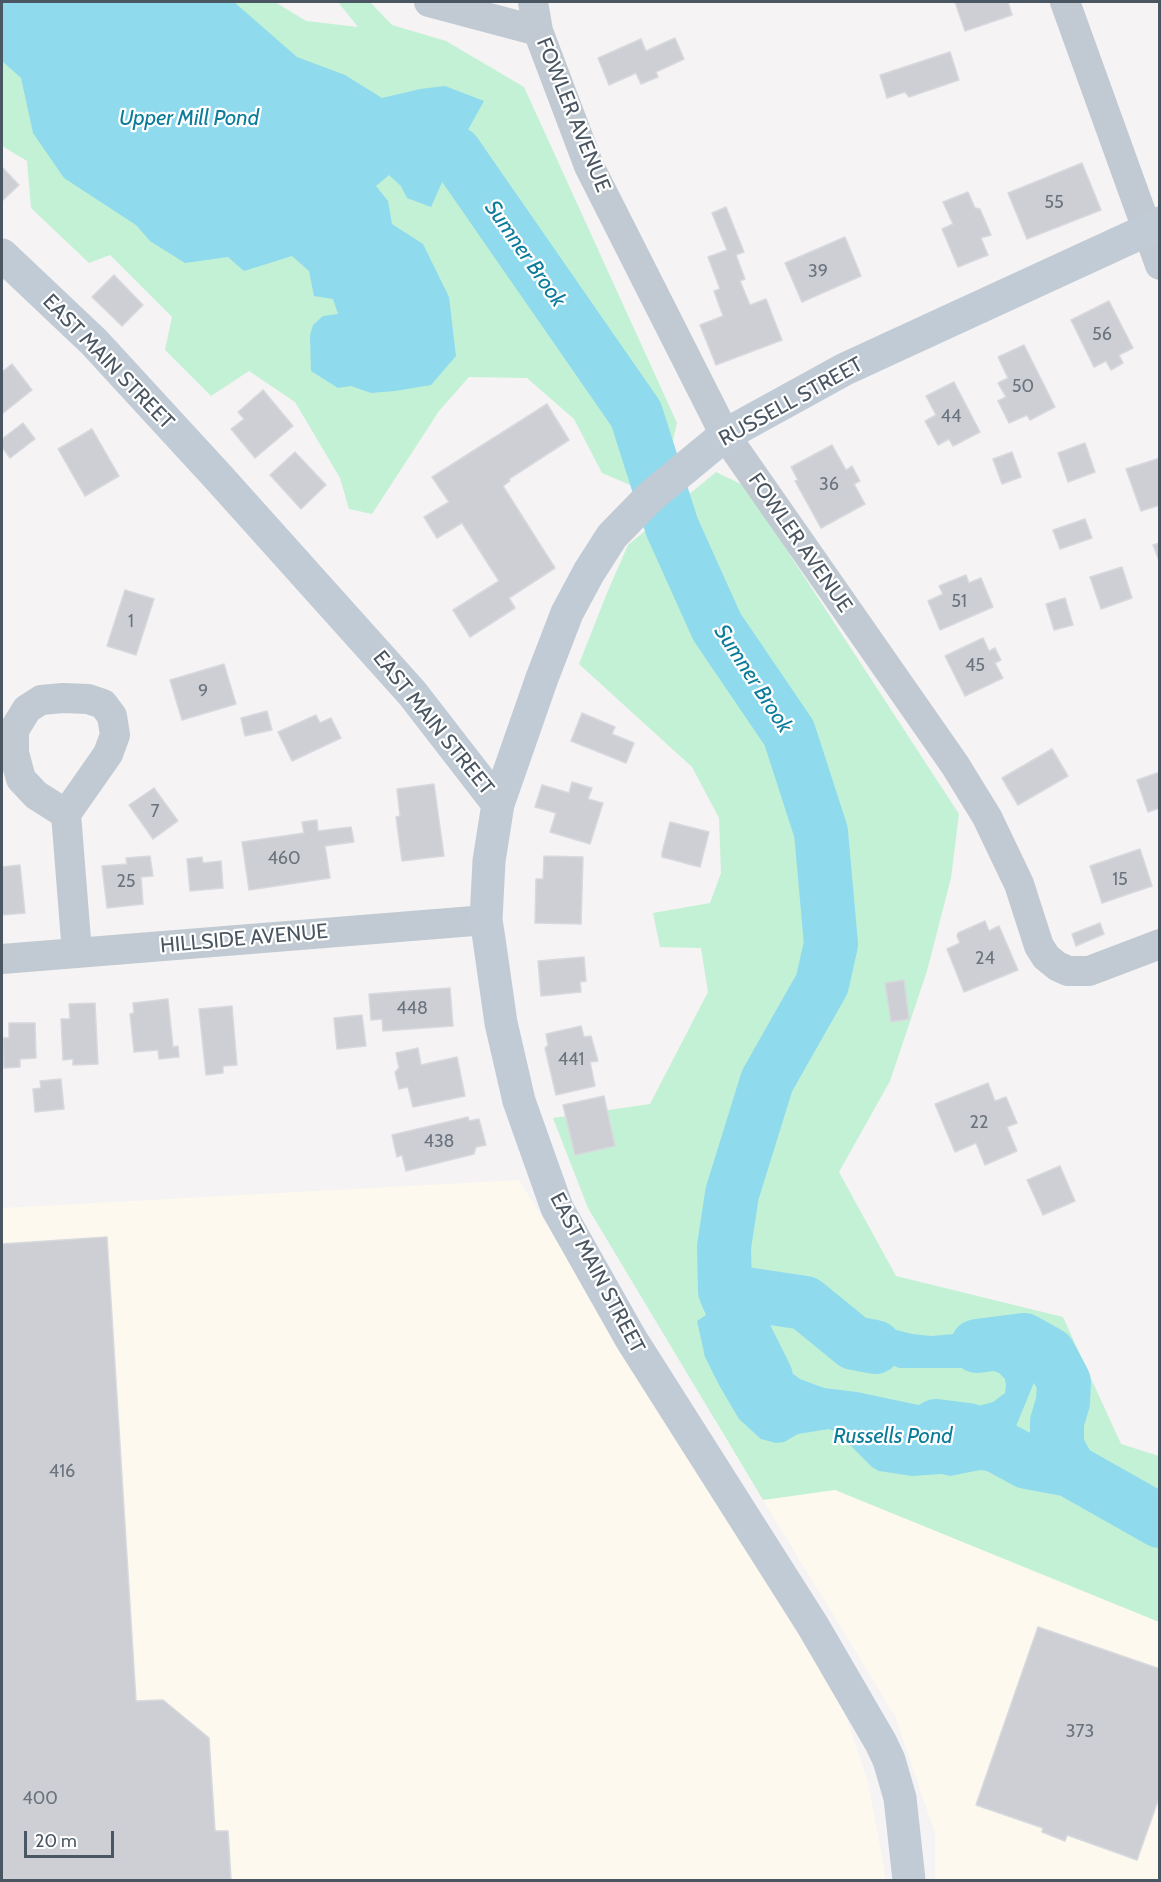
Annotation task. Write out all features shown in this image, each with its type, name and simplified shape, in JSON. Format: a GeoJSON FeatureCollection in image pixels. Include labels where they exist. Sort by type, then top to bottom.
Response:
{"type":"FeatureCollection","features":[{"type":"Feature","properties":{"kind":"main road","name":"RUSSELL STREET"},"geometry":{"type":"LineString","coordinates":[[498,804],[567,613],[612,536],[650,497],[725,435],[845,369],[1153,226]]}},
{"type":"Feature","properties":{"kind":"main road","name":"EAST MAIN STREET"},"geometry":{"type":"LineString","coordinates":[[2,255],[94,342],[234,494],[412,693],[498,804],[489,861],[486,920],[501,1023],[519,1101],[557,1209],[631,1339],[813,1626],[881,1743],[889,1760],[900,1798],[909,1881]]}},
{"type":"Feature","properties":{"kind":"street"},"geometry":{"type":"LineString","coordinates":[[429,2],[538,31]]}},
{"type":"Feature","properties":{"kind":"street","name":"FOWLER AVENUE"},"geometry":{"type":"LineString","coordinates":[[532,2],[538,31],[589,166],[725,435],[955,765],[987,817],[1018,884],[1039,946],[1046,957],[1068,971],[1089,971],[1160,944]]}},
{"type":"Feature","properties":{"kind":"street"},"geometry":{"type":"LineString","coordinates":[[1065,2],[1153,226],[1160,265]]}},
{"type":"Feature","properties":{"kind":"street"},"geometry":{"type":"LineString","coordinates":[[66,814],[77,952]]}},
{"type":"Feature","properties":{"kind":"street","name":"HILLSIDE AVENUE"},"geometry":{"type":"LineString","coordinates":[[2,959],[486,920]]}},
{"type":"Feature","properties":{"kind":"shaded area"},"geometry":{"type":"Polygon","coordinates":[[[519,1180],[843,1707],[868,1783],[885,1880],[2,1880],[2,1208],[519,1180]]]}},
{"type":"Feature","properties":{"kind":"shaded area"},"geometry":{"type":"Polygon","coordinates":[[[714,1420],[1159,1591],[1159,1880],[935,1880],[935,1833],[895,1716],[714,1420]]]}},
{"type":"Feature","properties":{"kind":"green space"},"geometry":{"type":"Polygon","coordinates":[[[2,2],[275,2],[306,21],[358,27],[338,2],[370,2],[392,25],[446,41],[524,87],[677,423],[672,444],[635,487],[602,473],[574,419],[527,378],[469,377],[439,411],[372,514],[349,509],[340,478],[295,402],[249,371],[211,396],[165,350],[172,317],[110,255],[89,263],[31,208],[27,161],[2,146],[2,2]]]}},
{"type":"Feature","properties":{"kind":"green space"},"geometry":{"type":"Polygon","coordinates":[[[716,472],[745,486],[959,814],[951,878],[927,971],[890,1081],[839,1172],[896,1276],[1063,1317],[1121,1444],[1159,1456],[1159,1622],[835,1490],[763,1500],[588,1208],[553,1118],[650,1104],[708,992],[701,948],[660,947],[653,913],[710,903],[721,873],[719,818],[692,767],[579,664],[628,545],[716,472]]]}},
{"type":"Feature","properties":{"kind":"water","name":"Upper Mill Pond"},"geometry":{"type":"Polygon","coordinates":[[[2,2],[234,2],[297,57],[345,75],[382,98],[445,86],[484,101],[455,153],[431,207],[407,198],[401,186],[389,175],[376,186],[388,201],[392,224],[423,244],[449,297],[456,356],[431,385],[395,391],[371,393],[351,386],[338,388],[311,371],[310,335],[313,325],[323,316],[338,314],[333,299],[314,296],[309,271],[292,256],[244,271],[228,257],[185,263],[150,241],[136,225],[64,178],[33,133],[21,78],[2,61],[2,2]]]}},
{"type":"Feature","properties":{"kind":"water","name":"Russells Pond"},"geometry":{"type":"Polygon","coordinates":[[[821,1302],[828,1302],[855,1312],[881,1326],[912,1334],[931,1336],[1001,1330],[1031,1333],[1052,1339],[997,1472],[980,1470],[950,1476],[942,1474],[912,1476],[879,1471],[872,1467],[837,1432],[829,1429],[798,1434],[784,1442],[776,1443],[761,1439],[739,1419],[705,1357],[697,1321],[709,1313],[724,1308],[759,1321],[774,1353],[789,1371],[800,1379],[824,1388],[857,1392],[923,1406],[954,1408],[993,1402],[1005,1393],[1005,1379],[999,1373],[985,1368],[899,1368],[855,1353],[836,1341],[813,1320],[813,1313],[821,1302]]]}},
{"type":"Feature","properties":{"kind":"building"},"geometry":{"type":"Polygon","coordinates":[[[955,2],[1008,2],[1012,15],[965,31],[955,2]]]}},
{"type":"Feature","properties":{"kind":"building"},"geometry":{"type":"Polygon","coordinates":[[[675,38],[684,59],[656,72],[658,77],[641,84],[636,73],[609,85],[598,58],[641,39],[646,51],[675,38]]]}},
{"type":"Feature","properties":{"kind":"building"},"geometry":{"type":"Polygon","coordinates":[[[950,52],[959,80],[909,97],[905,92],[887,98],[880,75],[950,52]]]}},
{"type":"Feature","properties":{"kind":"building"},"geometry":{"type":"Polygon","coordinates":[[[1082,163],[1101,210],[1027,239],[1008,193],[1082,163]]]}},
{"type":"Feature","properties":{"kind":"building"},"geometry":{"type":"Polygon","coordinates":[[[2,167],[19,185],[2,201],[2,167]]]}},
{"type":"Feature","properties":{"kind":"building"},"geometry":{"type":"Polygon","coordinates":[[[968,192],[975,208],[980,209],[991,235],[981,238],[988,255],[958,267],[942,229],[953,224],[943,202],[968,192]]]}},
{"type":"Feature","properties":{"kind":"building"},"geometry":{"type":"Polygon","coordinates":[[[726,207],[744,252],[736,255],[745,279],[740,281],[750,305],[766,299],[782,340],[716,365],[700,325],[723,316],[714,291],[720,289],[708,257],[727,250],[712,213],[726,207]]]}},
{"type":"Feature","properties":{"kind":"building"},"geometry":{"type":"Polygon","coordinates":[[[845,237],[861,276],[802,302],[785,263],[845,237]]]}},
{"type":"Feature","properties":{"kind":"building"},"geometry":{"type":"Polygon","coordinates":[[[114,275],[143,305],[122,326],[92,297],[114,275]]]}},
{"type":"Feature","properties":{"kind":"building"},"geometry":{"type":"Polygon","coordinates":[[[1109,301],[1133,348],[1119,355],[1123,363],[1111,370],[1106,361],[1094,367],[1071,320],[1109,301]]]}},
{"type":"Feature","properties":{"kind":"building"},"geometry":{"type":"Polygon","coordinates":[[[1024,345],[1055,407],[1030,420],[1027,415],[1009,423],[998,401],[1006,397],[998,383],[1008,378],[998,357],[1024,345]]]}},
{"type":"Feature","properties":{"kind":"building"},"geometry":{"type":"Polygon","coordinates":[[[12,364],[32,390],[2,414],[2,372],[12,364]]]}},
{"type":"Feature","properties":{"kind":"building"},"geometry":{"type":"Polygon","coordinates":[[[954,382],[980,432],[953,446],[949,439],[938,445],[925,421],[936,415],[926,396],[954,382]]]}},
{"type":"Feature","properties":{"kind":"building"},"geometry":{"type":"Polygon","coordinates":[[[263,390],[293,426],[255,458],[231,429],[244,419],[238,412],[263,390]]]}},
{"type":"Feature","properties":{"kind":"building"},"geometry":{"type":"Polygon","coordinates":[[[547,404],[569,440],[509,479],[510,481],[503,486],[555,568],[509,598],[515,608],[470,637],[453,610],[499,581],[462,523],[437,538],[424,517],[449,502],[432,477],[547,404]]]}},
{"type":"Feature","properties":{"kind":"building"},"geometry":{"type":"Polygon","coordinates":[[[23,423],[35,439],[10,458],[2,447],[2,439],[23,423]]]}},
{"type":"Feature","properties":{"kind":"building"},"geometry":{"type":"Polygon","coordinates":[[[92,429],[119,476],[85,496],[58,449],[92,429]]]}},
{"type":"Feature","properties":{"kind":"building"},"geometry":{"type":"Polygon","coordinates":[[[1085,443],[1095,472],[1068,482],[1058,453],[1085,443]]]}},
{"type":"Feature","properties":{"kind":"building"},"geometry":{"type":"Polygon","coordinates":[[[832,445],[846,470],[852,466],[860,481],[854,484],[865,504],[821,528],[795,481],[798,480],[791,467],[832,445]]]}},
{"type":"Feature","properties":{"kind":"building"},"geometry":{"type":"Polygon","coordinates":[[[295,452],[326,485],[301,509],[270,475],[295,452]]]}},
{"type":"Feature","properties":{"kind":"building"},"geometry":{"type":"Polygon","coordinates":[[[1012,452],[1021,477],[1002,484],[993,459],[1012,452]]]}},
{"type":"Feature","properties":{"kind":"building"},"geometry":{"type":"Polygon","coordinates":[[[1160,458],[1160,505],[1141,511],[1126,469],[1160,458]]]}},
{"type":"Feature","properties":{"kind":"building"},"geometry":{"type":"Polygon","coordinates":[[[1085,519],[1092,538],[1060,549],[1053,530],[1085,519]]]}},
{"type":"Feature","properties":{"kind":"building"},"geometry":{"type":"Polygon","coordinates":[[[1160,543],[1160,563],[1153,545],[1160,543]]]}},
{"type":"Feature","properties":{"kind":"building"},"geometry":{"type":"Polygon","coordinates":[[[1122,567],[1132,598],[1101,609],[1090,577],[1122,567]]]}},
{"type":"Feature","properties":{"kind":"building"},"geometry":{"type":"Polygon","coordinates":[[[966,575],[969,583],[981,578],[993,607],[940,630],[928,601],[943,594],[939,586],[966,575]]]}},
{"type":"Feature","properties":{"kind":"building"},"geometry":{"type":"Polygon","coordinates":[[[125,590],[154,599],[136,655],[107,646],[125,590]]]}},
{"type":"Feature","properties":{"kind":"building"},"geometry":{"type":"Polygon","coordinates":[[[1065,598],[1073,625],[1054,630],[1046,604],[1065,598]]]}},
{"type":"Feature","properties":{"kind":"building"},"geometry":{"type":"Polygon","coordinates":[[[983,638],[989,651],[995,648],[1001,660],[995,663],[1003,678],[965,696],[945,656],[983,638]]]}},
{"type":"Feature","properties":{"kind":"building"},"geometry":{"type":"Polygon","coordinates":[[[224,664],[236,704],[182,720],[170,680],[224,664]]]}},
{"type":"Feature","properties":{"kind":"building"},"geometry":{"type":"Polygon","coordinates":[[[267,711],[272,730],[245,736],[241,718],[267,711]]]}},
{"type":"Feature","properties":{"kind":"building"},"geometry":{"type":"Polygon","coordinates":[[[582,713],[615,727],[612,734],[634,743],[626,763],[571,741],[582,713]]]}},
{"type":"Feature","properties":{"kind":"building"},"geometry":{"type":"Polygon","coordinates":[[[316,715],[320,723],[331,718],[341,738],[292,761],[278,732],[316,715]]]}},
{"type":"Feature","properties":{"kind":"building"},"geometry":{"type":"Polygon","coordinates":[[[1052,749],[1068,776],[1018,805],[1002,778],[1052,749]]]}},
{"type":"Feature","properties":{"kind":"building"},"geometry":{"type":"Polygon","coordinates":[[[1160,772],[1160,808],[1148,812],[1137,780],[1160,772]]]}},
{"type":"Feature","properties":{"kind":"building"},"geometry":{"type":"Polygon","coordinates":[[[572,782],[592,788],[588,799],[603,803],[590,844],[550,832],[556,813],[535,807],[542,785],[569,793],[572,782]]]}},
{"type":"Feature","properties":{"kind":"building"},"geometry":{"type":"Polygon","coordinates":[[[434,784],[444,856],[402,861],[396,817],[400,816],[397,789],[434,784]]]}},
{"type":"Feature","properties":{"kind":"building"},"geometry":{"type":"Polygon","coordinates":[[[154,788],[178,821],[153,839],[129,805],[154,788]]]}},
{"type":"Feature","properties":{"kind":"building"},"geometry":{"type":"Polygon","coordinates":[[[317,820],[318,831],[351,827],[354,842],[325,846],[330,878],[249,890],[242,842],[304,833],[302,822],[317,820]]]}},
{"type":"Feature","properties":{"kind":"building"},"geometry":{"type":"Polygon","coordinates":[[[670,822],[709,832],[700,867],[662,857],[670,822]]]}},
{"type":"Feature","properties":{"kind":"building"},"geometry":{"type":"Polygon","coordinates":[[[1140,849],[1152,886],[1102,903],[1090,866],[1140,849]]]}},
{"type":"Feature","properties":{"kind":"building"},"geometry":{"type":"Polygon","coordinates":[[[150,856],[153,876],[141,877],[143,904],[107,908],[102,866],[127,864],[126,858],[150,856]]]}},
{"type":"Feature","properties":{"kind":"building"},"geometry":{"type":"Polygon","coordinates":[[[544,856],[583,857],[581,924],[535,923],[536,879],[543,879],[544,856]]]}},
{"type":"Feature","properties":{"kind":"building"},"geometry":{"type":"Polygon","coordinates":[[[202,857],[203,863],[221,861],[223,888],[190,891],[187,859],[202,857]]]}},
{"type":"Feature","properties":{"kind":"building"},"geometry":{"type":"Polygon","coordinates":[[[20,865],[25,913],[2,915],[2,867],[20,865]]]}},
{"type":"Feature","properties":{"kind":"building"},"geometry":{"type":"Polygon","coordinates":[[[985,921],[989,931],[999,926],[1018,970],[964,992],[947,949],[960,943],[958,933],[985,921]]]}},
{"type":"Feature","properties":{"kind":"building"},"geometry":{"type":"Polygon","coordinates":[[[1100,923],[1104,934],[1076,946],[1072,934],[1100,923]]]}},
{"type":"Feature","properties":{"kind":"building"},"geometry":{"type":"Polygon","coordinates":[[[584,957],[586,981],[580,982],[581,992],[541,996],[538,961],[584,957]]]}},
{"type":"Feature","properties":{"kind":"building"},"geometry":{"type":"Polygon","coordinates":[[[904,980],[909,1019],[891,1022],[885,983],[904,980]]]}},
{"type":"Feature","properties":{"kind":"building"},"geometry":{"type":"Polygon","coordinates":[[[450,988],[453,1026],[383,1031],[382,1019],[371,1020],[369,994],[450,988]]]}},
{"type":"Feature","properties":{"kind":"building"},"geometry":{"type":"Polygon","coordinates":[[[168,999],[173,1047],[178,1046],[179,1057],[159,1059],[158,1050],[134,1052],[130,1014],[134,1013],[133,1003],[168,999]]]}},
{"type":"Feature","properties":{"kind":"building"},"geometry":{"type":"Polygon","coordinates":[[[95,1003],[98,1064],[73,1065],[73,1059],[63,1060],[61,1019],[70,1019],[69,1004],[95,1003]]]}},
{"type":"Feature","properties":{"kind":"building"},"geometry":{"type":"Polygon","coordinates":[[[232,1006],[237,1065],[223,1066],[223,1073],[206,1075],[199,1009],[232,1006]]]}},
{"type":"Feature","properties":{"kind":"building"},"geometry":{"type":"Polygon","coordinates":[[[362,1015],[366,1046],[337,1049],[334,1018],[362,1015]]]}},
{"type":"Feature","properties":{"kind":"building"},"geometry":{"type":"Polygon","coordinates":[[[9,1023],[35,1023],[36,1058],[20,1059],[20,1067],[4,1068],[3,1038],[9,1038],[9,1023]]]}},
{"type":"Feature","properties":{"kind":"building"},"geometry":{"type":"Polygon","coordinates":[[[581,1026],[584,1037],[591,1036],[598,1061],[590,1062],[595,1086],[556,1095],[545,1048],[548,1045],[546,1034],[581,1026]]]}},
{"type":"Feature","properties":{"kind":"building"},"geometry":{"type":"Polygon","coordinates":[[[418,1048],[421,1065],[457,1057],[465,1096],[413,1107],[408,1087],[399,1089],[395,1072],[399,1068],[396,1053],[418,1048]]]}},
{"type":"Feature","properties":{"kind":"building"},"geometry":{"type":"Polygon","coordinates":[[[61,1079],[64,1109],[35,1112],[33,1089],[41,1088],[40,1081],[61,1079]]]}},
{"type":"Feature","properties":{"kind":"building"},"geometry":{"type":"Polygon","coordinates":[[[988,1083],[995,1101],[1006,1097],[1017,1123],[1007,1127],[1017,1151],[985,1165],[976,1143],[955,1152],[935,1104],[988,1083]]]}},
{"type":"Feature","properties":{"kind":"building"},"geometry":{"type":"Polygon","coordinates":[[[604,1096],[615,1146],[575,1155],[563,1105],[604,1096]]]}},
{"type":"Feature","properties":{"kind":"building"},"geometry":{"type":"Polygon","coordinates":[[[468,1117],[469,1121],[479,1119],[486,1145],[476,1147],[474,1154],[406,1171],[402,1155],[397,1157],[392,1135],[468,1117]]]}},
{"type":"Feature","properties":{"kind":"building"},"geometry":{"type":"Polygon","coordinates":[[[1060,1166],[1075,1201],[1043,1215],[1027,1180],[1060,1166]]]}},
{"type":"Feature","properties":{"kind":"building"},"geometry":{"type":"Polygon","coordinates":[[[107,1237],[136,1701],[163,1700],[209,1738],[215,1831],[228,1831],[231,1880],[2,1880],[2,1244],[107,1237]]]}},
{"type":"Feature","properties":{"kind":"building"},"geometry":{"type":"Polygon","coordinates":[[[1038,1627],[1160,1669],[1160,1795],[1137,1860],[1067,1835],[1065,1841],[1042,1832],[1043,1828],[976,1805],[1038,1627]]]}},
{"type":"Feature","properties":{"kind":"waterway","name":"Sumner Brook"},"geometry":{"type":"LineString","coordinates":[[385,134],[455,153],[636,414],[672,527],[717,627],[789,733],[821,832],[831,944],[822,984],[767,1081],[732,1194],[724,1247],[725,1291],[766,1377]]}},
{"type":"Feature","properties":{"kind":"waterway"},"geometry":{"type":"LineString","coordinates":[[725,1291],[805,1303],[854,1343],[875,1347]]}},
{"type":"Feature","properties":{"kind":"waterway"},"geometry":{"type":"LineString","coordinates":[[977,1346],[1024,1340],[1049,1354],[1064,1382],[1063,1402],[1057,1422],[1057,1447],[1070,1470]]}},
{"type":"Feature","properties":{"kind":"waterway","name":"Sumner Brook"},"geometry":{"type":"LineString","coordinates":[[936,1426],[968,1430],[1027,1462],[1070,1470],[1160,1521]]}}]}
